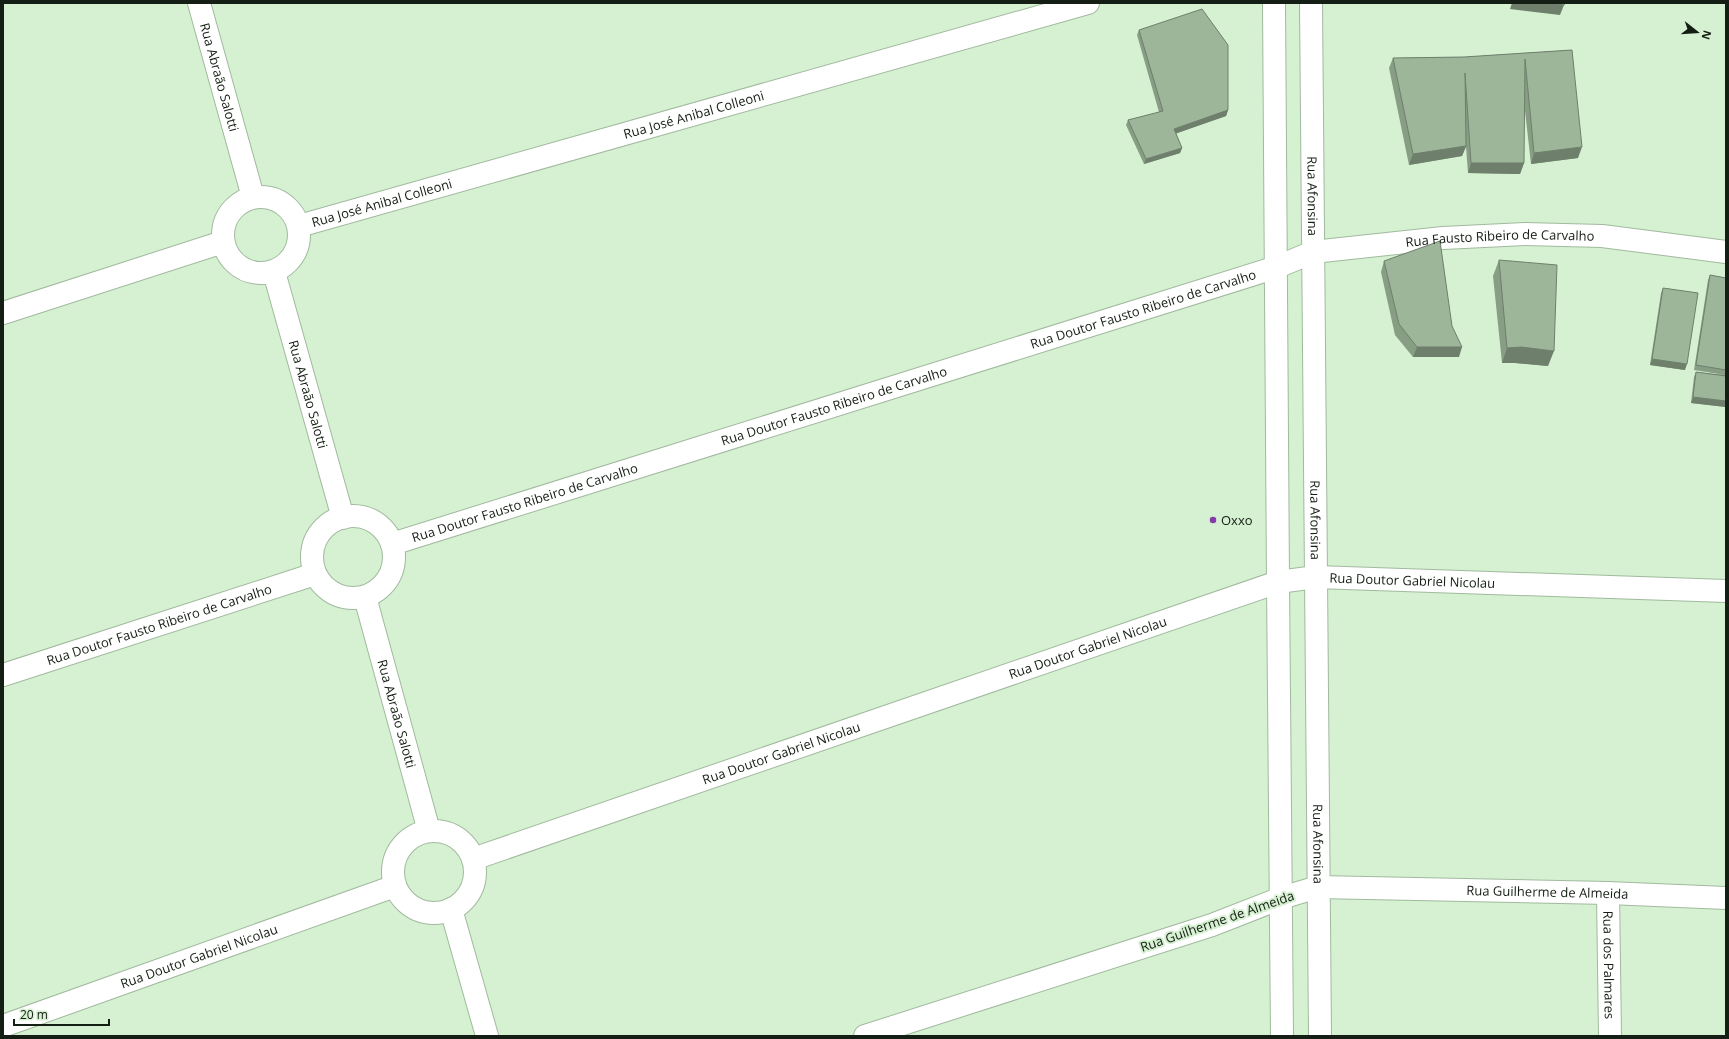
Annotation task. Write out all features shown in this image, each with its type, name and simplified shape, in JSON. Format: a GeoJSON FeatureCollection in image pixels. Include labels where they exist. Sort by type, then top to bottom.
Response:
{"type":"FeatureCollection","features":[{"type":"Feature","properties":{"kind":"street","name":"Rua Abraão Salotti"},"geometry":{"type":"LineString","coordinates":[[199,3],[253,197]]}},
{"type":"Feature","properties":{"kind":"street","name":"Rua José Anibal Colleoni"},"geometry":{"type":"LineString","coordinates":[[299,226],[1088,3]]}},
{"type":"Feature","properties":{"kind":"street"},"geometry":{"type":"LineString","coordinates":[[1274,3],[1282,1036]]}},
{"type":"Feature","properties":{"kind":"street","name":"Rua Afonsina"},"geometry":{"type":"LineString","coordinates":[[1310,3],[1320,1036]]}},
{"type":"Feature","properties":{"kind":"street"},"geometry":{"type":"LineString","coordinates":[[253,197],[273,198],[281,202],[295,217],[299,226],[300,238],[296,250],[290,260],[274,272],[257,274],[245,270],[235,264],[228,254],[223,242],[222,230],[232,209],[253,197]]}},
{"type":"Feature","properties":{"kind":"street","name":"Rua Fausto Ribeiro de Carvalho"},"geometry":{"type":"LineString","coordinates":[[1277,267],[1313,252],[1443,238],[1525,234],[1602,236],[1726,252]]}},
{"type":"Feature","properties":{"kind":"street"},"geometry":{"type":"LineString","coordinates":[[3,313],[223,242]]}},
{"type":"Feature","properties":{"kind":"street","name":"Rua Doutor Fausto Ribeiro de Carvalho"},"geometry":{"type":"LineString","coordinates":[[392,544],[1277,267]]}},
{"type":"Feature","properties":{"kind":"street","name":"Rua Abraão Salotti"},"geometry":{"type":"LineString","coordinates":[[274,272],[343,518]]}},
{"type":"Feature","properties":{"kind":"street"},"geometry":{"type":"LineString","coordinates":[[355,516],[367,518],[378,524],[386,533],[392,544],[394,557],[392,570],[386,582],[376,591],[365,597],[341,597],[330,592],[321,584],[315,574],[312,560],[314,546],[320,533],[330,524],[343,518],[355,516]]}},
{"type":"Feature","properties":{"kind":"street","name":"Rua Doutor Fausto Ribeiro de Carvalho"},"geometry":{"type":"LineString","coordinates":[[3,675],[315,574]]}},
{"type":"Feature","properties":{"kind":"street","name":"Rua Doutor Gabriel Nicolau"},"geometry":{"type":"LineString","coordinates":[[473,859],[1278,582],[1316,577],[1726,591]]}},
{"type":"Feature","properties":{"kind":"street","name":"Rua Abraão Salotti"},"geometry":{"type":"LineString","coordinates":[[365,597],[429,831]]}},
{"type":"Feature","properties":{"kind":"street"},"geometry":{"type":"LineString","coordinates":[[429,831],[441,831],[451,834],[468,849],[473,859],[475,871],[469,894],[451,909],[438,913],[425,912],[412,907],[402,898],[395,886],[392,874],[394,862],[399,850],[407,840],[418,834],[429,831]]}},
{"type":"Feature","properties":{"kind":"street","name":"Rua Doutor Gabriel Nicolau"},"geometry":{"type":"LineString","coordinates":[[3,1026],[395,886]]}},
{"type":"Feature","properties":{"kind":"street","name":"Rua Guilherme de Almeida"},"geometry":{"type":"LineString","coordinates":[[864,1036],[1212,925],[1281,898],[1318,886],[1608,893],[1726,898]]}},
{"type":"Feature","properties":{"kind":"street","name":"Rua dos Palmares"},"geometry":{"type":"LineString","coordinates":[[1608,893],[1610,1036]]}},
{"type":"Feature","properties":{"kind":"street"},"geometry":{"type":"LineString","coordinates":[[451,909],[487,1036]]}},
{"type":"Feature","properties":{"kind":"building"},"geometry":{"type":"Polygon","coordinates":[[[1551,3],[1565,3],[1564,5],[1551,3]]]}},
{"type":"Feature","properties":{"kind":"building"},"geometry":{"type":"Polygon","coordinates":[[[1202,9],[1228,45],[1228,110],[1174,129],[1182,148],[1146,159],[1128,120],[1163,111],[1139,30],[1202,9]]]}},
{"type":"Feature","properties":{"kind":"building"},"geometry":{"type":"Polygon","coordinates":[[[1572,50],[1582,147],[1534,153],[1525,59],[1524,163],[1471,163],[1465,73],[1466,146],[1413,154],[1393,58],[1464,57],[1572,50]]]}},
{"type":"Feature","properties":{"kind":"building"},"geometry":{"type":"Polygon","coordinates":[[[1440,241],[1452,326],[1462,347],[1417,347],[1399,324],[1384,261],[1440,241]]]}},
{"type":"Feature","properties":{"kind":"building"},"geometry":{"type":"Polygon","coordinates":[[[1499,260],[1557,265],[1554,351],[1521,347],[1507,348],[1499,260]]]}},
{"type":"Feature","properties":{"kind":"building"},"geometry":{"type":"Polygon","coordinates":[[[1710,275],[1726,278],[1726,370],[1696,365],[1710,275]]]}},
{"type":"Feature","properties":{"kind":"building"},"geometry":{"type":"Polygon","coordinates":[[[1663,288],[1698,293],[1687,364],[1652,359],[1663,288]]]}},
{"type":"Feature","properties":{"kind":"building"},"geometry":{"type":"Polygon","coordinates":[[[1696,372],[1726,376],[1726,401],[1693,397],[1696,372]]]}},
{"type":"Feature","properties":{"kind":"place","name":"Oxxo"},"geometry":{"type":"Point","coordinates":[1213,520]}}]}
